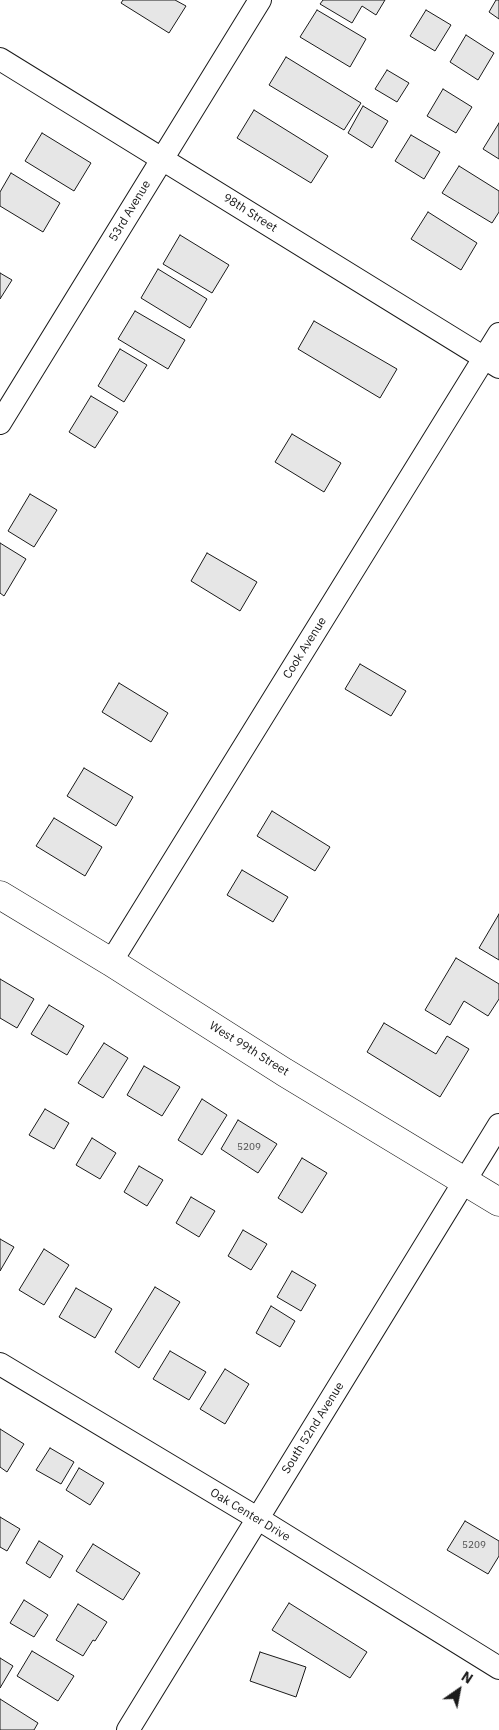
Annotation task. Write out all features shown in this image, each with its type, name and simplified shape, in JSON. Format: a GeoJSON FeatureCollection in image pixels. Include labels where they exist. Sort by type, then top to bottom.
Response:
{"type":"FeatureCollection","features":[{"type":"Feature","properties":{"kind":"street","name":"53rd Avenue"},"geometry":{"type":"LineString","coordinates":[[0,423],[260,0]]}},
{"type":"Feature","properties":{"kind":"street","name":"98th Street"},"geometry":{"type":"LineString","coordinates":[[0,59],[492,362]]}},
{"type":"Feature","properties":{"kind":"street","name":"Cook Avenue"},"geometry":{"type":"LineString","coordinates":[[111,962],[492,362],[499,334]]}},
{"type":"Feature","properties":{"kind":"street","name":"West 99th Street"},"geometry":{"type":"LineString","coordinates":[[0,895],[111,962],[284,1072],[499,1202]]}},
{"type":"Feature","properties":{"kind":"street","name":"South 52nd Avenue"},"geometry":{"type":"LineString","coordinates":[[128,1730],[499,1126]]}},
{"type":"Feature","properties":{"kind":"street","name":"Oak Center Drive"},"geometry":{"type":"LineString","coordinates":[[0,1364],[257,1518],[499,1668]]}},
{"type":"Feature","properties":{"kind":"building"},"geometry":{"type":"Polygon","coordinates":[[[123,0],[175,0],[186,6],[169,33],[121,3],[123,0]]]}},
{"type":"Feature","properties":{"kind":"building"},"geometry":{"type":"Polygon","coordinates":[[[323,0],[385,0],[376,15],[362,6],[352,23],[320,4],[323,0]]]}},
{"type":"Feature","properties":{"kind":"building"},"geometry":{"type":"Polygon","coordinates":[[[496,0],[499,0],[499,19],[489,12],[496,0]]]}},
{"type":"Feature","properties":{"kind":"building"},"geometry":{"type":"Polygon","coordinates":[[[317,10],[366,39],[350,67],[300,37],[317,10]]]}},
{"type":"Feature","properties":{"kind":"building"},"geometry":{"type":"Polygon","coordinates":[[[426,10],[451,25],[435,51],[410,36],[426,10]]]}},
{"type":"Feature","properties":{"kind":"building"},"geometry":{"type":"Polygon","coordinates":[[[466,35],[494,53],[478,80],[450,62],[466,35]]]}},
{"type":"Feature","properties":{"kind":"building"},"geometry":{"type":"Polygon","coordinates":[[[286,57],[361,103],[344,130],[269,85],[286,57]]]}},
{"type":"Feature","properties":{"kind":"building"},"geometry":{"type":"Polygon","coordinates":[[[387,70],[409,83],[397,102],[375,89],[387,70]]]}},
{"type":"Feature","properties":{"kind":"building"},"geometry":{"type":"Polygon","coordinates":[[[443,89],[472,107],[456,133],[427,116],[443,89]]]}},
{"type":"Feature","properties":{"kind":"building"},"geometry":{"type":"Polygon","coordinates":[[[363,106],[388,121],[372,148],[348,133],[363,106]]]}},
{"type":"Feature","properties":{"kind":"building"},"geometry":{"type":"Polygon","coordinates":[[[254,110],[328,156],[311,183],[237,138],[254,110]]]}},
{"type":"Feature","properties":{"kind":"building"},"geometry":{"type":"Polygon","coordinates":[[[499,123],[499,159],[483,149],[499,123]]]}},
{"type":"Feature","properties":{"kind":"building"},"geometry":{"type":"Polygon","coordinates":[[[42,133],[91,163],[74,191],[25,161],[42,133]]]}},
{"type":"Feature","properties":{"kind":"building"},"geometry":{"type":"Polygon","coordinates":[[[411,135],[440,152],[424,179],[395,161],[411,135]]]}},
{"type":"Feature","properties":{"kind":"building"},"geometry":{"type":"Polygon","coordinates":[[[459,166],[499,191],[499,212],[492,223],[442,193],[459,166]]]}},
{"type":"Feature","properties":{"kind":"building"},"geometry":{"type":"Polygon","coordinates":[[[11,173],[60,203],[43,232],[0,206],[0,192],[11,173]]]}},
{"type":"Feature","properties":{"kind":"building"},"geometry":{"type":"Polygon","coordinates":[[[428,212],[477,243],[461,270],[411,239],[428,212]]]}},
{"type":"Feature","properties":{"kind":"building"},"geometry":{"type":"Polygon","coordinates":[[[180,235],[229,265],[212,293],[163,264],[180,235]]]}},
{"type":"Feature","properties":{"kind":"building"},"geometry":{"type":"Polygon","coordinates":[[[158,269],[207,299],[190,328],[141,298],[158,269]]]}},
{"type":"Feature","properties":{"kind":"building"},"geometry":{"type":"Polygon","coordinates":[[[0,273],[12,280],[0,299],[0,273]]]}},
{"type":"Feature","properties":{"kind":"building"},"geometry":{"type":"Polygon","coordinates":[[[135,311],[185,340],[168,369],[118,339],[135,311]]]}},
{"type":"Feature","properties":{"kind":"building"},"geometry":{"type":"Polygon","coordinates":[[[314,321],[397,369],[380,398],[298,349],[314,321]]]}},
{"type":"Feature","properties":{"kind":"building"},"geometry":{"type":"Polygon","coordinates":[[[120,349],[147,365],[124,402],[98,386],[120,349]]]}},
{"type":"Feature","properties":{"kind":"building"},"geometry":{"type":"Polygon","coordinates":[[[91,396],[118,412],[95,448],[69,432],[91,396]]]}},
{"type":"Feature","properties":{"kind":"building"},"geometry":{"type":"Polygon","coordinates":[[[292,434],[341,463],[324,492],[275,462],[292,434]]]}},
{"type":"Feature","properties":{"kind":"building"},"geometry":{"type":"Polygon","coordinates":[[[30,494],[57,510],[34,547],[8,531],[30,494]]]}},
{"type":"Feature","properties":{"kind":"building"},"geometry":{"type":"Polygon","coordinates":[[[0,543],[26,559],[4,596],[0,593],[0,543]]]}},
{"type":"Feature","properties":{"kind":"building"},"geometry":{"type":"Polygon","coordinates":[[[207,553],[257,582],[240,611],[191,581],[207,553]]]}},
{"type":"Feature","properties":{"kind":"building"},"geometry":{"type":"Polygon","coordinates":[[[360,664],[406,691],[391,716],[345,689],[360,664]]]}},
{"type":"Feature","properties":{"kind":"building"},"geometry":{"type":"Polygon","coordinates":[[[119,683],[168,713],[151,742],[102,712],[119,683]]]}},
{"type":"Feature","properties":{"kind":"building"},"geometry":{"type":"Polygon","coordinates":[[[84,768],[133,797],[116,826],[67,796],[84,768]]]}},
{"type":"Feature","properties":{"kind":"building"},"geometry":{"type":"Polygon","coordinates":[[[272,811],[330,847],[315,871],[257,836],[272,811]]]}},
{"type":"Feature","properties":{"kind":"building"},"geometry":{"type":"Polygon","coordinates":[[[54,818],[102,847],[85,876],[36,846],[54,818]]]}},
{"type":"Feature","properties":{"kind":"building"},"geometry":{"type":"Polygon","coordinates":[[[242,870],[288,897],[273,922],[227,895],[242,870]]]}},
{"type":"Feature","properties":{"kind":"building"},"geometry":{"type":"Polygon","coordinates":[[[499,914],[499,960],[479,948],[499,914]]]}},
{"type":"Feature","properties":{"kind":"building"},"geometry":{"type":"Polygon","coordinates":[[[456,958],[499,984],[499,999],[488,1016],[464,1001],[450,1025],[425,1010],[456,958]]]}},
{"type":"Feature","properties":{"kind":"building"},"geometry":{"type":"Polygon","coordinates":[[[0,979],[34,999],[17,1028],[0,1018],[0,979]]]}},
{"type":"Feature","properties":{"kind":"building"},"geometry":{"type":"Polygon","coordinates":[[[49,1005],[84,1026],[67,1055],[31,1034],[49,1005]]]}},
{"type":"Feature","properties":{"kind":"building"},"geometry":{"type":"Polygon","coordinates":[[[384,1023],[436,1054],[447,1036],[469,1049],[440,1097],[367,1052],[384,1023]]]}},
{"type":"Feature","properties":{"kind":"building"},"geometry":{"type":"Polygon","coordinates":[[[104,1043],[128,1058],[103,1098],[78,1083],[104,1043]]]}},
{"type":"Feature","properties":{"kind":"building"},"geometry":{"type":"Polygon","coordinates":[[[144,1066],[180,1087],[162,1116],[127,1095],[144,1066]]]}},
{"type":"Feature","properties":{"kind":"building"},"geometry":{"type":"Polygon","coordinates":[[[202,1099],[227,1115],[202,1155],[178,1140],[202,1099]]]}},
{"type":"Feature","properties":{"kind":"building"},"geometry":{"type":"Polygon","coordinates":[[[45,1109],[69,1123],[54,1149],[29,1135],[45,1109]]]}},
{"type":"Feature","properties":{"kind":"building"},"geometry":{"type":"Polygon","coordinates":[[[238,1120],[277,1144],[258,1173],[221,1149],[238,1120]]]}},
{"type":"Feature","properties":{"kind":"building"},"geometry":{"type":"Polygon","coordinates":[[[92,1138],[116,1153],[100,1179],[76,1165],[92,1138]]]}},
{"type":"Feature","properties":{"kind":"building"},"geometry":{"type":"Polygon","coordinates":[[[302,1158],[327,1173],[302,1213],[278,1198],[302,1158]]]}},
{"type":"Feature","properties":{"kind":"building"},"geometry":{"type":"Polygon","coordinates":[[[139,1166],[163,1180],[147,1206],[124,1192],[139,1166]]]}},
{"type":"Feature","properties":{"kind":"building"},"geometry":{"type":"Polygon","coordinates":[[[191,1197],[215,1211],[199,1237],[176,1223],[191,1197]]]}},
{"type":"Feature","properties":{"kind":"building"},"geometry":{"type":"Polygon","coordinates":[[[243,1230],[267,1244],[251,1270],[228,1256],[243,1230]]]}},
{"type":"Feature","properties":{"kind":"building"},"geometry":{"type":"Polygon","coordinates":[[[0,1239],[14,1247],[0,1271],[0,1239]]]}},
{"type":"Feature","properties":{"kind":"building"},"geometry":{"type":"Polygon","coordinates":[[[44,1249],[69,1265],[44,1305],[19,1290],[44,1249]]]}},
{"type":"Feature","properties":{"kind":"building"},"geometry":{"type":"Polygon","coordinates":[[[292,1271],[316,1285],[301,1311],[277,1297],[292,1271]]]}},
{"type":"Feature","properties":{"kind":"building"},"geometry":{"type":"Polygon","coordinates":[[[155,1287],[180,1302],[139,1368],[115,1352],[155,1287]]]}},
{"type":"Feature","properties":{"kind":"building"},"geometry":{"type":"Polygon","coordinates":[[[76,1288],[112,1309],[95,1338],[59,1317],[76,1288]]]}},
{"type":"Feature","properties":{"kind":"building"},"geometry":{"type":"Polygon","coordinates":[[[271,1306],[295,1321],[280,1347],[256,1333],[271,1306]]]}},
{"type":"Feature","properties":{"kind":"building"},"geometry":{"type":"Polygon","coordinates":[[[170,1351],[206,1372],[189,1400],[153,1379],[170,1351]]]}},
{"type":"Feature","properties":{"kind":"building"},"geometry":{"type":"Polygon","coordinates":[[[225,1369],[249,1384],[225,1424],[200,1409],[225,1369]]]}},
{"type":"Feature","properties":{"kind":"building"},"geometry":{"type":"Polygon","coordinates":[[[0,1429],[24,1444],[7,1472],[0,1467],[0,1429]]]}},
{"type":"Feature","properties":{"kind":"building"},"geometry":{"type":"Polygon","coordinates":[[[50,1448],[74,1462],[61,1484],[36,1470],[50,1448]]]}},
{"type":"Feature","properties":{"kind":"building"},"geometry":{"type":"Polygon","coordinates":[[[79,1468],[104,1483],[90,1505],[66,1490],[79,1468]]]}},
{"type":"Feature","properties":{"kind":"building"},"geometry":{"type":"Polygon","coordinates":[[[0,1517],[20,1529],[7,1551],[0,1547],[0,1517]]]}},
{"type":"Feature","properties":{"kind":"building"},"geometry":{"type":"Polygon","coordinates":[[[465,1521],[499,1541],[499,1556],[488,1574],[447,1550],[465,1521]]]}},
{"type":"Feature","properties":{"kind":"building"},"geometry":{"type":"Polygon","coordinates":[[[39,1541],[63,1556],[50,1578],[26,1563],[39,1541]]]}},
{"type":"Feature","properties":{"kind":"building"},"geometry":{"type":"Polygon","coordinates":[[[93,1544],[140,1573],[123,1600],[76,1571],[93,1544]]]}},
{"type":"Feature","properties":{"kind":"building"},"geometry":{"type":"Polygon","coordinates":[[[24,1600],[48,1615],[34,1637],[10,1623],[24,1600]]]}},
{"type":"Feature","properties":{"kind":"building"},"geometry":{"type":"Polygon","coordinates":[[[289,1603],[367,1652],[350,1678],[272,1630],[289,1603]]]}},
{"type":"Feature","properties":{"kind":"building"},"geometry":{"type":"Polygon","coordinates":[[[78,1604],[107,1622],[83,1656],[56,1640],[78,1604]]]}},
{"type":"Feature","properties":{"kind":"building"},"geometry":{"type":"Polygon","coordinates":[[[32,1651],[74,1676],[58,1701],[17,1676],[32,1651]]]}},
{"type":"Feature","properties":{"kind":"building"},"geometry":{"type":"Polygon","coordinates":[[[260,1652],[306,1667],[296,1697],[250,1681],[260,1652]]]}},
{"type":"Feature","properties":{"kind":"building"},"geometry":{"type":"Polygon","coordinates":[[[0,1658],[13,1666],[0,1688],[0,1658]]]}},
{"type":"Feature","properties":{"kind":"building"},"geometry":{"type":"Polygon","coordinates":[[[0,1699],[38,1723],[34,1730],[0,1730],[0,1699]]]}}]}
